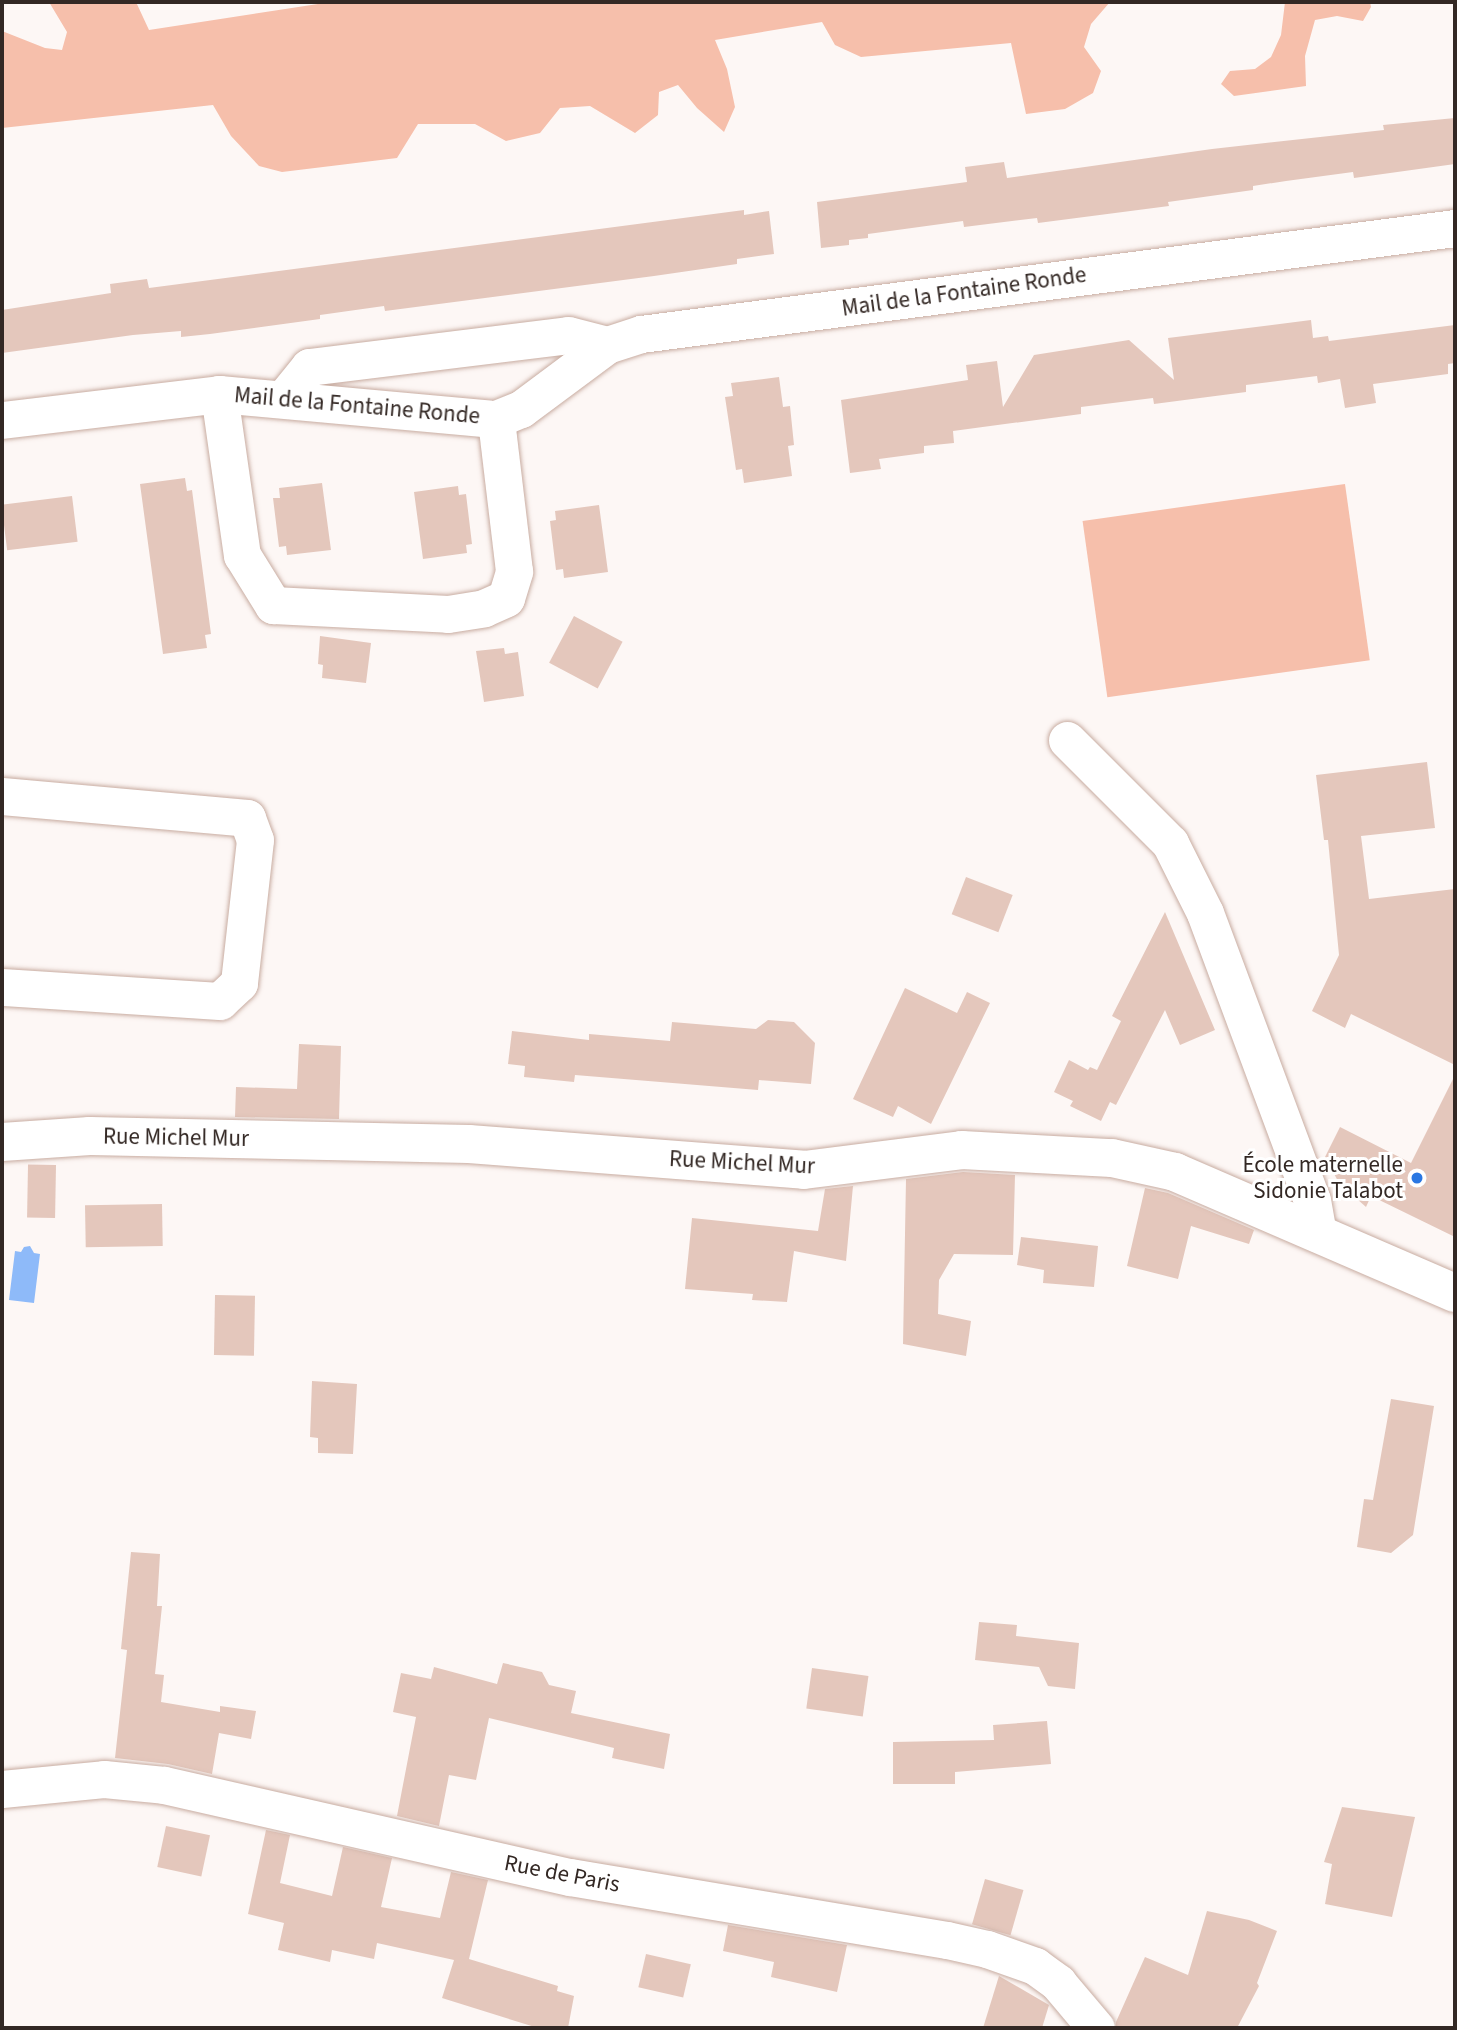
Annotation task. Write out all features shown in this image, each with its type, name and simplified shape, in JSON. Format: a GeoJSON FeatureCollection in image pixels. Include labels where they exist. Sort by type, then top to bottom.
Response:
{"type":"FeatureCollection","features":[{"type":"Feature","properties":{"kind":"street","name":"Mail de la Fontaine Ronde"},"geometry":{"type":"LineString","coordinates":[[2,420],[219,394],[496,419],[520,409],[607,345],[641,334],[1455,228]]}},
{"type":"Feature","properties":{"kind":"street"},"geometry":{"type":"LineString","coordinates":[[284,398],[309,367],[568,335],[607,345]]}},
{"type":"Feature","properties":{"kind":"street","name":"Mail de la Fontaine Ronde"},"geometry":{"type":"LineString","coordinates":[[219,394],[242,555],[273,605],[448,614],[484,608],[506,598],[514,571],[496,419]]}},
{"type":"Feature","properties":{"kind":"street"},"geometry":{"type":"LineString","coordinates":[[1067,740],[1170,843],[1205,913],[1312,1200],[1318,1233]]}},
{"type":"Feature","properties":{"kind":"street"},"geometry":{"type":"LineString","coordinates":[[2,796],[247,818],[255,840],[239,984],[220,1001],[2,987]]}},
{"type":"Feature","properties":{"kind":"street","name":"Rue Michel Mur"},"geometry":{"type":"LineString","coordinates":[[2,1142],[90,1136],[469,1144],[804,1170],[962,1150],[1112,1158],[1175,1172],[1455,1293]]}},
{"type":"Feature","properties":{"kind":"street","name":"Rue de Paris"},"geometry":{"type":"LineString","coordinates":[[2,1789],[104,1779],[164,1785],[570,1877],[947,1940],[987,1949],[1035,1966],[1058,1983],[1096,2028]]}},
{"type":"Feature","properties":{"kind":"shaded area"},"geometry":{"type":"Polygon","coordinates":[[[49,2],[136,2],[149,30],[331,2],[1110,2],[1091,24],[1084,47],[1101,71],[1093,93],[1065,109],[1026,114],[1011,43],[861,57],[835,45],[822,22],[715,40],[727,69],[735,107],[724,132],[697,108],[678,85],[659,92],[658,115],[635,133],[590,106],[560,108],[540,133],[506,141],[475,124],[418,124],[397,158],[282,172],[259,166],[231,136],[213,105],[2,128],[2,31],[45,48],[62,50],[67,32],[49,2]]]}},
{"type":"Feature","properties":{"kind":"shaded area"},"geometry":{"type":"Polygon","coordinates":[[[1285,2],[1370,2],[1371,7],[1363,21],[1337,16],[1315,20],[1305,56],[1306,86],[1234,96],[1221,84],[1230,71],[1255,69],[1271,57],[1281,35],[1285,2]]]}},
{"type":"Feature","properties":{"kind":"shaded area"},"geometry":{"type":"Polygon","coordinates":[[[1345,484],[1370,660],[1107,697],[1083,521],[1345,484]]]}},
{"type":"Feature","properties":{"kind":"water"},"geometry":{"type":"Polygon","coordinates":[[[30,1246],[34,1253],[40,1254],[34,1303],[9,1300],[15,1251],[21,1252],[24,1247],[30,1246]]]}},
{"type":"Feature","properties":{"kind":"building"},"geometry":{"type":"Polygon","coordinates":[[[1455,118],[1455,164],[1354,178],[1353,172],[1286,181],[1253,186],[1253,190],[1168,202],[1169,206],[1038,223],[1037,218],[964,227],[963,221],[868,234],[868,238],[849,240],[849,245],[821,248],[817,202],[967,182],[965,167],[1004,162],[1007,178],[1212,149],[1384,130],[1383,125],[1455,118]]]}},
{"type":"Feature","properties":{"kind":"building"},"geometry":{"type":"Polygon","coordinates":[[[744,210],[744,215],[769,211],[774,254],[737,259],[737,264],[654,276],[385,311],[384,306],[320,315],[320,319],[210,334],[181,337],[181,331],[133,335],[2,353],[2,310],[111,293],[110,284],[147,279],[149,288],[744,210]]]}},
{"type":"Feature","properties":{"kind":"building"},"geometry":{"type":"Polygon","coordinates":[[[1311,320],[1313,338],[1328,336],[1329,341],[1455,325],[1455,363],[1448,364],[1448,374],[1373,384],[1376,403],[1345,408],[1340,379],[1318,383],[1317,376],[1246,385],[1246,392],[1154,404],[1153,398],[1081,407],[1081,414],[953,431],[954,443],[924,446],[924,453],[879,459],[881,469],[850,473],[841,400],[968,380],[966,365],[997,361],[1003,407],[1034,355],[1129,340],[1174,380],[1168,338],[1311,320]]]}},
{"type":"Feature","properties":{"kind":"building"},"geometry":{"type":"Polygon","coordinates":[[[779,377],[783,407],[790,406],[794,445],[788,446],[792,476],[744,483],[742,469],[736,470],[725,397],[733,396],[731,383],[779,377]]]}},
{"type":"Feature","properties":{"kind":"building"},"geometry":{"type":"Polygon","coordinates":[[[185,478],[187,491],[192,490],[211,634],[205,635],[207,648],[163,654],[140,484],[185,478]]]}},
{"type":"Feature","properties":{"kind":"building"},"geometry":{"type":"Polygon","coordinates":[[[322,483],[331,550],[287,555],[286,546],[279,547],[273,498],[280,498],[279,488],[322,483]]]}},
{"type":"Feature","properties":{"kind":"building"},"geometry":{"type":"Polygon","coordinates":[[[458,486],[459,495],[466,494],[472,544],[466,545],[467,553],[423,559],[414,492],[458,486]]]}},
{"type":"Feature","properties":{"kind":"building"},"geometry":{"type":"Polygon","coordinates":[[[72,496],[78,542],[7,550],[2,505],[72,496]]]}},
{"type":"Feature","properties":{"kind":"building"},"geometry":{"type":"Polygon","coordinates":[[[599,505],[608,572],[564,578],[563,569],[556,570],[550,521],[556,520],[555,511],[599,505]]]}},
{"type":"Feature","properties":{"kind":"building"},"geometry":{"type":"Polygon","coordinates":[[[574,616],[623,642],[598,689],[549,663],[574,616]]]}},
{"type":"Feature","properties":{"kind":"building"},"geometry":{"type":"Polygon","coordinates":[[[320,636],[371,643],[366,683],[322,678],[323,665],[318,664],[320,636]]]}},
{"type":"Feature","properties":{"kind":"building"},"geometry":{"type":"Polygon","coordinates":[[[504,648],[505,654],[518,652],[524,696],[484,702],[476,651],[504,648]]]}},
{"type":"Feature","properties":{"kind":"building"},"geometry":{"type":"Polygon","coordinates":[[[1427,762],[1435,828],[1361,836],[1369,899],[1455,889],[1455,1065],[1351,1014],[1345,1028],[1312,1011],[1339,955],[1328,840],[1324,840],[1316,775],[1427,762]]]}},
{"type":"Feature","properties":{"kind":"building"},"geometry":{"type":"Polygon","coordinates":[[[966,877],[1013,895],[998,932],[952,914],[966,877]]]}},
{"type":"Feature","properties":{"kind":"building"},"geometry":{"type":"Polygon","coordinates":[[[1165,912],[1215,1030],[1180,1045],[1165,1010],[1116,1105],[1110,1102],[1101,1121],[1070,1106],[1073,1101],[1054,1092],[1069,1060],[1088,1070],[1090,1067],[1097,1070],[1121,1021],[1112,1016],[1165,912]]]}},
{"type":"Feature","properties":{"kind":"building"},"geometry":{"type":"Polygon","coordinates":[[[905,988],[957,1013],[967,992],[990,1003],[931,1124],[898,1106],[893,1117],[853,1099],[905,988]]]}},
{"type":"Feature","properties":{"kind":"building"},"geometry":{"type":"Polygon","coordinates":[[[768,1020],[794,1022],[815,1043],[811,1084],[759,1080],[758,1090],[575,1075],[574,1082],[524,1077],[525,1066],[508,1064],[512,1031],[589,1040],[589,1034],[670,1041],[672,1022],[756,1029],[768,1020]]]}},
{"type":"Feature","properties":{"kind":"building"},"geometry":{"type":"Polygon","coordinates":[[[299,1044],[341,1046],[339,1119],[235,1117],[236,1087],[297,1089],[299,1044]]]}},
{"type":"Feature","properties":{"kind":"building"},"geometry":{"type":"Polygon","coordinates":[[[1455,1075],[1455,1237],[1371,1196],[1366,1207],[1339,1183],[1325,1157],[1340,1127],[1411,1163],[1455,1075]]]}},
{"type":"Feature","properties":{"kind":"building"},"geometry":{"type":"Polygon","coordinates":[[[28,1165],[56,1165],[55,1218],[27,1218],[28,1165]]]}},
{"type":"Feature","properties":{"kind":"building"},"geometry":{"type":"Polygon","coordinates":[[[963,1172],[1015,1175],[1013,1255],[954,1254],[939,1280],[938,1314],[971,1321],[966,1356],[903,1344],[906,1179],[963,1172]]]}},
{"type":"Feature","properties":{"kind":"building"},"geometry":{"type":"Polygon","coordinates":[[[853,1186],[846,1261],[794,1251],[787,1302],[752,1300],[753,1294],[685,1289],[692,1218],[818,1231],[825,1189],[853,1186]]]}},
{"type":"Feature","properties":{"kind":"building"},"geometry":{"type":"Polygon","coordinates":[[[1145,1188],[1168,1193],[1254,1230],[1249,1244],[1191,1226],[1178,1279],[1127,1266],[1145,1188]]]}},
{"type":"Feature","properties":{"kind":"building"},"geometry":{"type":"Polygon","coordinates":[[[162,1204],[163,1246],[86,1247],[85,1205],[162,1204]]]}},
{"type":"Feature","properties":{"kind":"building"},"geometry":{"type":"Polygon","coordinates":[[[1021,1237],[1098,1246],[1094,1287],[1043,1283],[1044,1270],[1017,1265],[1021,1237]]]}},
{"type":"Feature","properties":{"kind":"building"},"geometry":{"type":"Polygon","coordinates":[[[215,1295],[255,1296],[254,1356],[214,1355],[215,1295]]]}},
{"type":"Feature","properties":{"kind":"building"},"geometry":{"type":"Polygon","coordinates":[[[312,1381],[357,1384],[353,1454],[318,1453],[318,1438],[310,1437],[312,1381]]]}},
{"type":"Feature","properties":{"kind":"building"},"geometry":{"type":"Polygon","coordinates":[[[1391,1399],[1434,1406],[1413,1535],[1391,1553],[1357,1547],[1364,1499],[1373,1500],[1391,1399]]]}},
{"type":"Feature","properties":{"kind":"building"},"geometry":{"type":"Polygon","coordinates":[[[131,1552],[160,1554],[157,1606],[162,1606],[155,1674],[164,1675],[161,1702],[220,1712],[220,1706],[256,1711],[251,1739],[219,1733],[212,1774],[168,1764],[115,1758],[127,1650],[121,1649],[131,1552]]]}},
{"type":"Feature","properties":{"kind":"building"},"geometry":{"type":"Polygon","coordinates":[[[979,1622],[1017,1625],[1016,1636],[1079,1643],[1075,1689],[1048,1686],[1039,1667],[975,1660],[979,1622]]]}},
{"type":"Feature","properties":{"kind":"building"},"geometry":{"type":"Polygon","coordinates":[[[503,1663],[542,1672],[549,1685],[576,1691],[571,1713],[670,1734],[664,1769],[612,1758],[614,1748],[489,1718],[476,1780],[449,1775],[439,1826],[397,1816],[416,1717],[393,1712],[401,1673],[431,1679],[434,1667],[497,1684],[503,1663]]]}},
{"type":"Feature","properties":{"kind":"building"},"geometry":{"type":"Polygon","coordinates":[[[812,1668],[868,1676],[863,1717],[806,1709],[812,1668]]]}},
{"type":"Feature","properties":{"kind":"building"},"geometry":{"type":"Polygon","coordinates":[[[1047,1721],[1051,1764],[955,1772],[955,1784],[893,1784],[893,1742],[994,1740],[993,1725],[1047,1721]]]}},
{"type":"Feature","properties":{"kind":"building"},"geometry":{"type":"Polygon","coordinates":[[[1342,1807],[1415,1817],[1392,1917],[1325,1904],[1332,1864],[1324,1862],[1342,1807]]]}},
{"type":"Feature","properties":{"kind":"building"},"geometry":{"type":"Polygon","coordinates":[[[166,1826],[210,1835],[201,1876],[157,1867],[166,1826]]]}},
{"type":"Feature","properties":{"kind":"building"},"geometry":{"type":"Polygon","coordinates":[[[266,1830],[290,1835],[280,1883],[332,1896],[343,1847],[392,1858],[381,1907],[440,1918],[451,1872],[488,1880],[469,1959],[558,1986],[557,1991],[574,1996],[568,2028],[538,2028],[442,1998],[454,1960],[377,1943],[374,1959],[332,1950],[330,1962],[278,1950],[284,1923],[248,1914],[266,1830]]]}},
{"type":"Feature","properties":{"kind":"building"},"geometry":{"type":"Polygon","coordinates":[[[985,1879],[1023,1890],[1010,1935],[972,1924],[985,1879]]]}},
{"type":"Feature","properties":{"kind":"building"},"geometry":{"type":"Polygon","coordinates":[[[1207,1911],[1249,1920],[1277,1931],[1257,1983],[1259,1986],[1237,2028],[1116,2028],[1116,2022],[1145,1957],[1188,1975],[1207,1911]]]}},
{"type":"Feature","properties":{"kind":"building"},"geometry":{"type":"Polygon","coordinates":[[[728,1925],[847,1945],[837,1992],[771,1977],[774,1962],[723,1951],[728,1925]]]}},
{"type":"Feature","properties":{"kind":"building"},"geometry":{"type":"Polygon","coordinates":[[[646,1954],[691,1964],[683,1997],[638,1987],[646,1954]]]}},
{"type":"Feature","properties":{"kind":"building"},"geometry":{"type":"Polygon","coordinates":[[[999,1976],[1049,2005],[1042,2028],[983,2028],[999,1976]]]}},
{"type":"Feature","properties":{"kind":"place","name":"École maternelle Sidonie Talabot"},"geometry":{"type":"Point","coordinates":[1417,1178]}}]}
